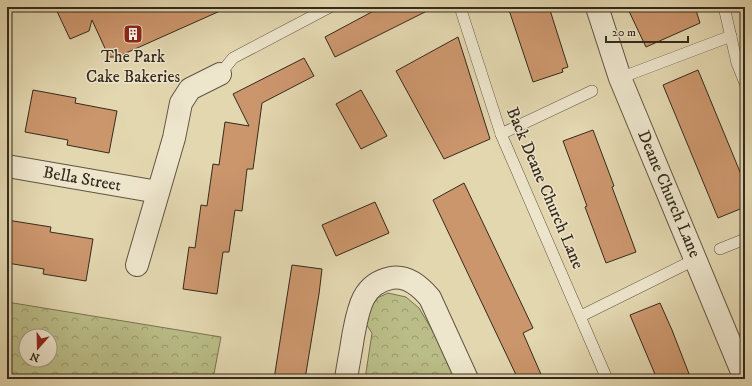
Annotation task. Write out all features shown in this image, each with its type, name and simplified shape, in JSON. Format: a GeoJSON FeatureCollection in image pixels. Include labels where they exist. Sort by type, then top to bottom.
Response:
{"type":"FeatureCollection","features":[{"type":"Feature","properties":{"kind":"street","name":"Deane Church Lane"},"geometry":{"type":"LineString","coordinates":[[597,7],[620,78],[745,379]]}},
{"type":"Feature","properties":{"kind":"street"},"geometry":{"type":"LineString","coordinates":[[137,265],[174,138],[181,104],[185,95],[190,89],[220,74]]}},
{"type":"Feature","properties":{"kind":"street","name":"Bella Street"},"geometry":{"type":"LineString","coordinates":[[7,166],[158,192]]}},
{"type":"Feature","properties":{"kind":"street"},"geometry":{"type":"LineString","coordinates":[[346,379],[361,300],[373,285],[383,280],[395,277],[408,280],[420,286],[430,298],[467,379]]}},
{"type":"Feature","properties":{"kind":"lane"},"geometry":{"type":"LineString","coordinates":[[220,74],[233,58],[330,7]]}},
{"type":"Feature","properties":{"kind":"lane","name":"Back Deane Church Lane"},"geometry":{"type":"LineString","coordinates":[[460,7],[501,134],[607,379]]}},
{"type":"Feature","properties":{"kind":"lane"},"geometry":{"type":"LineString","coordinates":[[724,7],[737,63],[745,83]]}},
{"type":"Feature","properties":{"kind":"lane"},"geometry":{"type":"LineString","coordinates":[[620,78],[731,36]]}},
{"type":"Feature","properties":{"kind":"lane"},"geometry":{"type":"LineString","coordinates":[[501,134],[592,91]]}},
{"type":"Feature","properties":{"kind":"lane"},"geometry":{"type":"LineString","coordinates":[[720,249],[745,239]]}},
{"type":"Feature","properties":{"kind":"lane"},"geometry":{"type":"LineString","coordinates":[[581,316],[696,259]]}},
{"type":"Feature","properties":{"kind":"green space"},"geometry":{"type":"Polygon","coordinates":[[[388,293],[406,297],[419,308],[454,367],[456,379],[365,379],[372,333],[366,324],[366,309],[375,299],[388,293]]]}},
{"type":"Feature","properties":{"kind":"green space"},"geometry":{"type":"Polygon","coordinates":[[[7,302],[221,337],[213,379],[7,379],[7,302]]]}},
{"type":"Feature","properties":{"kind":"building","name":"The Park Cake Bakeries"},"geometry":{"type":"Polygon","coordinates":[[[55,7],[229,7],[117,57],[109,57],[92,20],[89,31],[70,39],[55,7]]]}},
{"type":"Feature","properties":{"kind":"building"},"geometry":{"type":"Polygon","coordinates":[[[381,7],[435,7],[335,57],[325,37],[381,7]]]}},
{"type":"Feature","properties":{"kind":"building"},"geometry":{"type":"Polygon","coordinates":[[[508,7],[549,7],[568,67],[562,69],[563,72],[533,82],[508,7]]]}},
{"type":"Feature","properties":{"kind":"building"},"geometry":{"type":"Polygon","coordinates":[[[627,7],[695,7],[700,23],[646,47],[627,7]]]}},
{"type":"Feature","properties":{"kind":"building"},"geometry":{"type":"Polygon","coordinates":[[[458,37],[490,139],[444,159],[396,71],[458,37]]]}},
{"type":"Feature","properties":{"kind":"building"},"geometry":{"type":"Polygon","coordinates":[[[304,58],[314,76],[262,103],[253,169],[247,169],[242,211],[235,210],[229,252],[223,252],[217,294],[183,289],[189,247],[195,248],[201,205],[207,206],[213,164],[219,165],[225,122],[249,126],[233,94],[304,58]]]}},
{"type":"Feature","properties":{"kind":"building"},"geometry":{"type":"Polygon","coordinates":[[[698,70],[745,184],[745,207],[718,218],[663,85],[698,70]]]}},
{"type":"Feature","properties":{"kind":"building"},"geometry":{"type":"Polygon","coordinates":[[[33,90],[76,98],[75,103],[117,111],[109,153],[67,145],[68,140],[25,132],[33,90]]]}},
{"type":"Feature","properties":{"kind":"building"},"geometry":{"type":"Polygon","coordinates":[[[361,90],[387,136],[361,149],[336,104],[361,90]]]}},
{"type":"Feature","properties":{"kind":"building"},"geometry":{"type":"Polygon","coordinates":[[[593,130],[636,252],[606,263],[563,141],[593,130]]]}},
{"type":"Feature","properties":{"kind":"building"},"geometry":{"type":"Polygon","coordinates":[[[464,183],[533,328],[523,333],[543,379],[518,379],[433,200],[464,183]]]}},
{"type":"Feature","properties":{"kind":"building"},"geometry":{"type":"Polygon","coordinates":[[[375,202],[389,233],[336,256],[322,225],[375,202]]]}},
{"type":"Feature","properties":{"kind":"building"},"geometry":{"type":"Polygon","coordinates":[[[7,220],[51,227],[50,232],[93,239],[86,281],[43,274],[44,269],[7,263],[7,220]]]}},
{"type":"Feature","properties":{"kind":"building"},"geometry":{"type":"Polygon","coordinates":[[[292,265],[322,269],[319,294],[305,379],[274,379],[292,265]]]}},
{"type":"Feature","properties":{"kind":"building"},"geometry":{"type":"Polygon","coordinates":[[[660,303],[691,379],[657,379],[630,315],[660,303]]]}},
{"type":"Feature","properties":{"kind":"place","name":"The Park Cake Bakeries"},"geometry":{"type":"Point","coordinates":[133,34]}}]}
